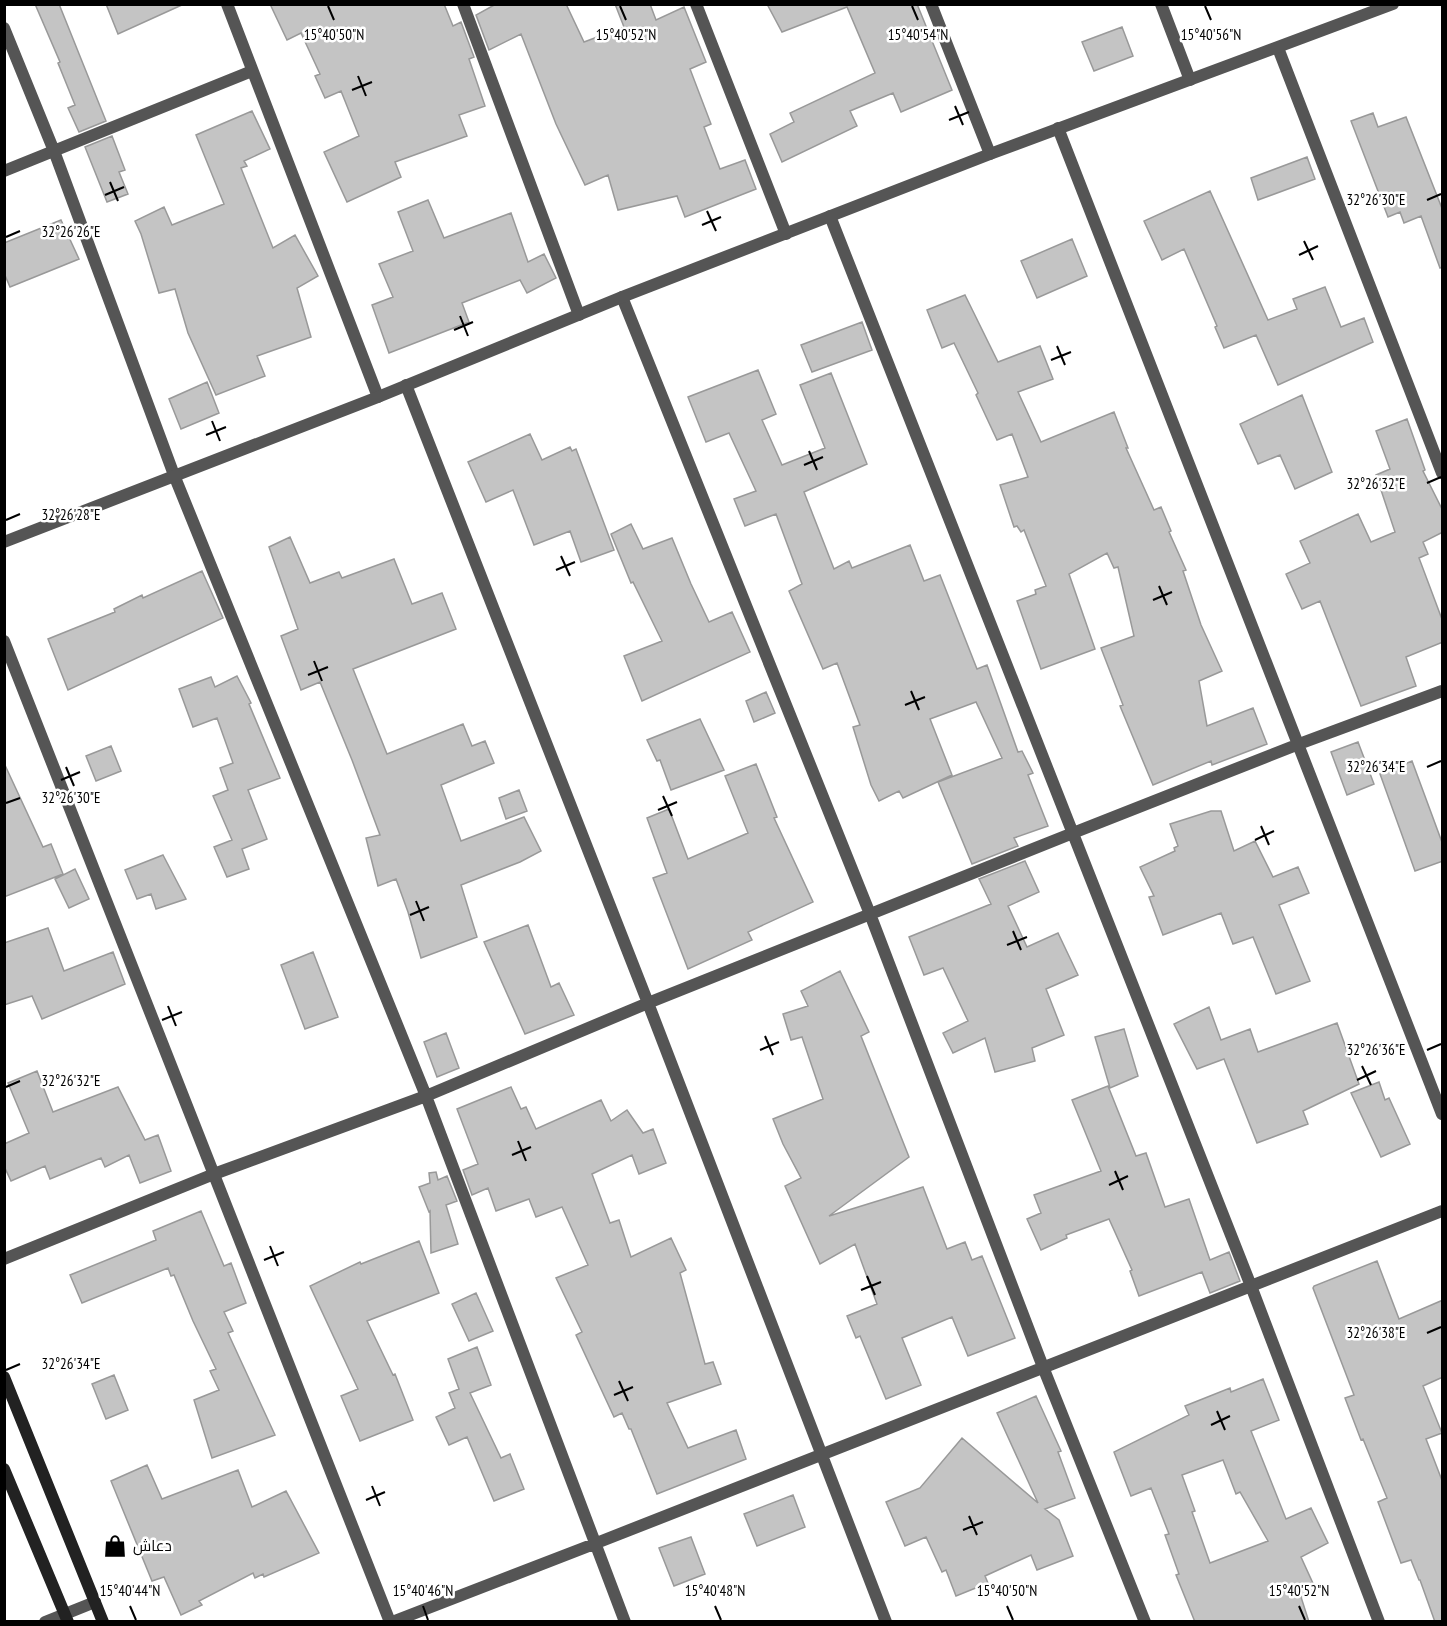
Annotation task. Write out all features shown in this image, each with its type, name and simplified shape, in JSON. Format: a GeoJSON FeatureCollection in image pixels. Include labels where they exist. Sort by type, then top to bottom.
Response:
{"type":"FeatureCollection","features":[{"type":"Feature","properties":{"kind":"main road"},"geometry":{"type":"LineString","coordinates":[[4,1377],[103,1622]]}},
{"type":"Feature","properties":{"kind":"main road"},"geometry":{"type":"LineString","coordinates":[[4,1469],[66,1618]]}},
{"type":"Feature","properties":{"kind":"street"},"geometry":{"type":"LineString","coordinates":[[227,4],[378,397]]}},
{"type":"Feature","properties":{"kind":"street"},"geometry":{"type":"LineString","coordinates":[[463,4],[579,315]]}},
{"type":"Feature","properties":{"kind":"street"},"geometry":{"type":"LineString","coordinates":[[696,4],[786,234]]}},
{"type":"Feature","properties":{"kind":"street"},"geometry":{"type":"LineString","coordinates":[[931,4],[990,154]]}},
{"type":"Feature","properties":{"kind":"street"},"geometry":{"type":"LineString","coordinates":[[1161,4],[1190,80]]}},
{"type":"Feature","properties":{"kind":"street"},"geometry":{"type":"LineString","coordinates":[[4,542],[378,397],[622,297],[990,154],[1393,4]]}},
{"type":"Feature","properties":{"kind":"street"},"geometry":{"type":"LineString","coordinates":[[4,28],[54,151],[174,475],[426,1096],[625,1622]]}},
{"type":"Feature","properties":{"kind":"street"},"geometry":{"type":"LineString","coordinates":[[1278,48],[1443,474]]}},
{"type":"Feature","properties":{"kind":"street"},"geometry":{"type":"LineString","coordinates":[[4,171],[252,70]]}},
{"type":"Feature","properties":{"kind":"street"},"geometry":{"type":"LineString","coordinates":[[1058,128],[1443,1114]]}},
{"type":"Feature","properties":{"kind":"street"},"geometry":{"type":"LineString","coordinates":[[830,216],[1251,1286],[1379,1622]]}},
{"type":"Feature","properties":{"kind":"street"},"geometry":{"type":"LineString","coordinates":[[622,297],[870,914],[1043,1367],[1145,1622]]}},
{"type":"Feature","properties":{"kind":"street"},"geometry":{"type":"LineString","coordinates":[[406,385],[648,1003],[886,1622]]}},
{"type":"Feature","properties":{"kind":"street"},"geometry":{"type":"LineString","coordinates":[[4,641],[391,1622],[1443,1211]]}},
{"type":"Feature","properties":{"kind":"street"},"geometry":{"type":"LineString","coordinates":[[4,1260],[214,1174],[426,1096],[648,1003],[1073,833],[1299,744],[1443,691]]}},
{"type":"Feature","properties":{"kind":"street"},"geometry":{"type":"LineString","coordinates":[[45,1622],[66,1618],[95,1602]]}},
{"type":"Feature","properties":{"kind":"building"},"geometry":{"type":"Polygon","coordinates":[[[35,4],[59,4],[106,121],[79,132],[68,108],[75,105],[58,63],[60,62],[35,4]]]}},
{"type":"Feature","properties":{"kind":"building"},"geometry":{"type":"Polygon","coordinates":[[[106,4],[184,4],[118,34],[106,4]]]}},
{"type":"Feature","properties":{"kind":"building"},"geometry":{"type":"Polygon","coordinates":[[[270,4],[444,4],[453,26],[461,22],[474,57],[469,59],[485,106],[459,115],[467,136],[395,162],[401,177],[347,202],[324,152],[359,136],[341,91],[325,98],[315,76],[320,74],[301,33],[287,40],[270,4]]]}},
{"type":"Feature","properties":{"kind":"building"},"geometry":{"type":"Polygon","coordinates":[[[496,4],[566,4],[584,42],[624,27],[615,4],[650,4],[656,20],[684,7],[706,62],[690,69],[711,124],[704,127],[720,169],[745,160],[756,189],[685,217],[677,196],[618,210],[608,175],[585,185],[556,124],[521,34],[489,50],[476,15],[496,4]]]}},
{"type":"Feature","properties":{"kind":"building"},"geometry":{"type":"Polygon","coordinates":[[[767,4],[917,4],[952,90],[901,112],[893,93],[850,111],[857,126],[782,162],[770,134],[794,122],[790,113],[875,73],[847,7],[782,32],[767,4]]]}},
{"type":"Feature","properties":{"kind":"building"},"geometry":{"type":"Polygon","coordinates":[[[1122,27],[1133,56],[1094,71],[1082,42],[1122,27]]]}},
{"type":"Feature","properties":{"kind":"building"},"geometry":{"type":"Polygon","coordinates":[[[252,111],[270,149],[244,161],[247,166],[241,168],[273,248],[295,235],[318,276],[297,288],[311,337],[257,356],[265,376],[216,395],[188,333],[175,289],[159,293],[135,221],[164,207],[172,225],[224,204],[196,135],[252,111]]]}},
{"type":"Feature","properties":{"kind":"building"},"geometry":{"type":"Polygon","coordinates":[[[1373,113],[1378,127],[1406,117],[1443,211],[1443,267],[1440,268],[1421,216],[1404,223],[1400,212],[1388,217],[1351,121],[1373,113]]]}},
{"type":"Feature","properties":{"kind":"building"},"geometry":{"type":"Polygon","coordinates":[[[112,136],[125,170],[119,172],[128,194],[107,202],[85,147],[112,136]]]}},
{"type":"Feature","properties":{"kind":"building"},"geometry":{"type":"Polygon","coordinates":[[[1307,157],[1315,179],[1258,200],[1251,178],[1307,157]]]}},
{"type":"Feature","properties":{"kind":"building"},"geometry":{"type":"Polygon","coordinates":[[[1210,191],[1268,320],[1297,309],[1293,299],[1325,287],[1341,327],[1364,318],[1373,342],[1278,385],[1256,335],[1224,348],[1184,249],[1162,260],[1144,221],[1210,191]]]}},
{"type":"Feature","properties":{"kind":"building"},"geometry":{"type":"Polygon","coordinates":[[[428,200],[444,238],[511,213],[528,262],[544,254],[556,278],[527,293],[520,280],[462,303],[469,322],[389,353],[372,305],[393,297],[379,264],[413,251],[398,212],[428,200]]]}},
{"type":"Feature","properties":{"kind":"building"},"geometry":{"type":"Polygon","coordinates":[[[61,220],[79,259],[10,287],[4,273],[4,243],[61,220]]]}},
{"type":"Feature","properties":{"kind":"building"},"geometry":{"type":"Polygon","coordinates":[[[1072,239],[1087,276],[1037,298],[1021,261],[1072,239]]]}},
{"type":"Feature","properties":{"kind":"building"},"geometry":{"type":"Polygon","coordinates":[[[965,295],[998,362],[1040,346],[1053,379],[1018,392],[1041,442],[1114,412],[1128,448],[1126,448],[1154,510],[1161,507],[1186,570],[1183,571],[1201,625],[1222,671],[1199,681],[1207,726],[1253,708],[1267,744],[1212,765],[1211,761],[1153,785],[1120,706],[1123,705],[1101,648],[1134,636],[1118,567],[1114,568],[1107,553],[1069,574],[1095,649],[1041,669],[1017,601],[1036,594],[1035,590],[1046,586],[1024,530],[1021,532],[1017,526],[1014,527],[1000,485],[1028,477],[1012,434],[997,440],[954,343],[942,348],[927,310],[965,295]]]}},
{"type":"Feature","properties":{"kind":"building"},"geometry":{"type":"Polygon","coordinates":[[[862,322],[872,350],[812,372],[801,345],[862,322]]]}},
{"type":"Feature","properties":{"kind":"building"},"geometry":{"type":"Polygon","coordinates":[[[758,370],[776,414],[762,420],[782,465],[825,448],[800,385],[831,373],[867,464],[804,492],[834,569],[849,561],[852,568],[910,545],[924,581],[940,575],[977,669],[987,665],[1018,752],[1022,751],[1033,773],[1028,775],[1048,826],[1014,838],[1018,846],[972,864],[938,782],[1002,758],[976,702],[930,719],[952,775],[903,798],[899,791],[879,801],[871,785],[853,727],[860,725],[837,663],[823,669],[789,591],[802,584],[776,514],[745,526],[734,499],[756,491],[729,433],[706,442],[688,397],[758,370]]]}},
{"type":"Feature","properties":{"kind":"building"},"geometry":{"type":"Polygon","coordinates":[[[207,382],[219,413],[181,429],[169,399],[207,382]]]}},
{"type":"Feature","properties":{"kind":"building"},"geometry":{"type":"Polygon","coordinates":[[[1302,395],[1332,472],[1295,489],[1280,455],[1258,464],[1240,424],[1302,395]]]}},
{"type":"Feature","properties":{"kind":"building"},"geometry":{"type":"Polygon","coordinates":[[[1407,419],[1425,470],[1423,471],[1443,511],[1443,532],[1423,542],[1428,554],[1419,558],[1443,622],[1443,642],[1406,657],[1416,686],[1361,706],[1320,601],[1302,609],[1286,574],[1310,563],[1300,541],[1358,514],[1371,542],[1395,532],[1376,475],[1390,469],[1376,431],[1407,419]]]}},
{"type":"Feature","properties":{"kind":"building"},"geometry":{"type":"Polygon","coordinates":[[[530,434],[542,460],[570,447],[572,451],[576,449],[614,550],[581,562],[570,531],[534,545],[513,490],[486,502],[468,462],[530,434]]]}},
{"type":"Feature","properties":{"kind":"building"},"geometry":{"type":"Polygon","coordinates":[[[631,524],[643,549],[672,538],[709,622],[732,612],[750,652],[642,701],[624,656],[662,641],[633,582],[631,583],[611,534],[631,524]]]}},
{"type":"Feature","properties":{"kind":"building"},"geometry":{"type":"Polygon","coordinates":[[[290,537],[310,583],[339,572],[342,578],[394,559],[412,604],[442,593],[456,629],[353,669],[387,754],[463,724],[472,746],[485,741],[494,763],[441,785],[461,841],[524,817],[541,851],[520,862],[461,885],[477,937],[421,958],[396,879],[378,886],[366,838],[380,835],[352,760],[320,682],[301,690],[281,636],[298,629],[269,547],[290,537]]]}},
{"type":"Feature","properties":{"kind":"building"},"geometry":{"type":"Polygon","coordinates":[[[202,571],[223,618],[68,690],[48,639],[115,612],[114,609],[142,595],[143,598],[202,571]]]}},
{"type":"Feature","properties":{"kind":"building"},"geometry":{"type":"Polygon","coordinates":[[[237,676],[251,703],[249,704],[280,778],[248,790],[267,839],[242,849],[249,869],[227,877],[214,847],[232,840],[213,796],[228,790],[220,768],[233,763],[217,718],[193,727],[179,689],[211,677],[215,687],[237,676]]]}},
{"type":"Feature","properties":{"kind":"building"},"geometry":{"type":"Polygon","coordinates":[[[766,692],[775,713],[754,722],[746,701],[766,692]]]}},
{"type":"Feature","properties":{"kind":"building"},"geometry":{"type":"Polygon","coordinates":[[[700,719],[724,770],[671,790],[660,760],[657,761],[647,740],[700,719]]]}},
{"type":"Feature","properties":{"kind":"building"},"geometry":{"type":"Polygon","coordinates":[[[1358,742],[1374,784],[1347,795],[1331,752],[1358,742]]]}},
{"type":"Feature","properties":{"kind":"building"},"geometry":{"type":"Polygon","coordinates":[[[111,746],[121,771],[96,781],[86,756],[111,746]]]}},
{"type":"Feature","properties":{"kind":"building"},"geometry":{"type":"Polygon","coordinates":[[[1412,761],[1443,845],[1443,861],[1415,871],[1380,774],[1412,761]]]}},
{"type":"Feature","properties":{"kind":"building"},"geometry":{"type":"Polygon","coordinates":[[[4,763],[43,847],[51,844],[63,874],[4,897],[4,763]]]}},
{"type":"Feature","properties":{"kind":"building"},"geometry":{"type":"Polygon","coordinates":[[[756,764],[777,817],[774,818],[813,902],[748,932],[752,940],[688,969],[653,878],[667,873],[647,818],[669,809],[688,859],[748,833],[725,776],[756,764]]]}},
{"type":"Feature","properties":{"kind":"building"},"geometry":{"type":"Polygon","coordinates":[[[519,790],[527,811],[506,819],[499,798],[519,790]]]}},
{"type":"Feature","properties":{"kind":"building"},"geometry":{"type":"Polygon","coordinates":[[[1211,811],[1221,811],[1234,851],[1255,841],[1273,877],[1298,867],[1309,893],[1279,905],[1310,981],[1276,994],[1253,937],[1233,944],[1221,913],[1163,935],[1149,897],[1154,896],[1140,867],[1175,851],[1174,848],[1178,846],[1170,824],[1211,811]]]}},
{"type":"Feature","properties":{"kind":"building"},"geometry":{"type":"Polygon","coordinates":[[[163,855],[186,899],[156,909],[151,894],[137,899],[125,870],[163,855]]]}},
{"type":"Feature","properties":{"kind":"building"},"geometry":{"type":"Polygon","coordinates":[[[1025,861],[1039,892],[1008,906],[1027,947],[1058,933],[1078,975],[1046,989],[1064,1035],[1032,1048],[1035,1061],[995,1072],[985,1038],[953,1053],[943,1033],[968,1021],[943,968],[924,975],[909,937],[991,904],[979,879],[1025,861]]]}},
{"type":"Feature","properties":{"kind":"building"},"geometry":{"type":"Polygon","coordinates":[[[75,869],[89,899],[69,908],[55,879],[75,869]]]}},
{"type":"Feature","properties":{"kind":"building"},"geometry":{"type":"Polygon","coordinates":[[[528,925],[551,987],[559,983],[574,1015],[525,1034],[484,942],[528,925]]]}},
{"type":"Feature","properties":{"kind":"building"},"geometry":{"type":"Polygon","coordinates":[[[48,928],[64,971],[113,952],[125,984],[42,1019],[32,996],[4,1005],[4,943],[48,928]]]}},
{"type":"Feature","properties":{"kind":"building"},"geometry":{"type":"Polygon","coordinates":[[[313,952],[338,1017],[305,1029],[281,965],[313,952]]]}},
{"type":"Feature","properties":{"kind":"building"},"geometry":{"type":"Polygon","coordinates":[[[840,971],[869,1032],[861,1036],[909,1157],[829,1216],[923,1187],[947,1249],[965,1242],[972,1260],[982,1256],[1015,1338],[968,1356],[952,1317],[902,1338],[921,1385],[886,1399],[860,1336],[856,1338],[847,1316],[877,1304],[855,1244],[820,1264],[785,1186],[801,1178],[773,1119],[823,1099],[802,1037],[791,1040],[783,1014],[808,1006],[801,991],[840,971]]]}},
{"type":"Feature","properties":{"kind":"building"},"geometry":{"type":"Polygon","coordinates":[[[1209,1007],[1221,1040],[1250,1029],[1258,1052],[1337,1023],[1359,1084],[1303,1111],[1308,1124],[1257,1143],[1224,1059],[1197,1069],[1174,1024],[1209,1007]]]}},
{"type":"Feature","properties":{"kind":"building"},"geometry":{"type":"Polygon","coordinates":[[[1124,1029],[1138,1076],[1110,1088],[1095,1037],[1124,1029]]]}},
{"type":"Feature","properties":{"kind":"building"},"geometry":{"type":"Polygon","coordinates":[[[446,1033],[459,1068],[437,1077],[424,1042],[446,1033]]]}},
{"type":"Feature","properties":{"kind":"building"},"geometry":{"type":"Polygon","coordinates":[[[37,1071],[53,1112],[118,1087],[145,1140],[158,1135],[171,1171],[140,1183],[129,1155],[105,1167],[101,1158],[50,1179],[45,1166],[11,1181],[4,1166],[4,1144],[29,1133],[8,1083],[37,1071]]]}},
{"type":"Feature","properties":{"kind":"building"},"geometry":{"type":"Polygon","coordinates":[[[1379,1082],[1385,1100],[1389,1098],[1410,1144],[1381,1157],[1351,1093],[1379,1082]]]}},
{"type":"Feature","properties":{"kind":"building"},"geometry":{"type":"Polygon","coordinates":[[[1108,1086],[1136,1156],[1146,1153],[1165,1207],[1189,1199],[1210,1260],[1229,1252],[1240,1281],[1210,1293],[1202,1272],[1139,1296],[1130,1271],[1132,1270],[1109,1219],[1066,1235],[1067,1238],[1041,1250],[1027,1219],[1041,1213],[1034,1195],[1101,1171],[1072,1100],[1108,1086]]]}},
{"type":"Feature","properties":{"kind":"building"},"geometry":{"type":"Polygon","coordinates":[[[511,1087],[521,1109],[526,1107],[536,1129],[601,1100],[611,1121],[627,1110],[643,1133],[653,1129],[666,1163],[639,1174],[632,1155],[592,1174],[610,1223],[619,1220],[631,1257],[671,1238],[686,1270],[680,1273],[705,1364],[713,1362],[721,1384],[667,1403],[688,1448],[736,1430],[746,1459],[657,1494],[631,1429],[622,1413],[614,1417],[576,1335],[582,1332],[556,1278],[588,1265],[562,1207],[536,1217],[529,1199],[496,1211],[488,1188],[472,1195],[463,1170],[478,1164],[457,1109],[511,1087]]]}},
{"type":"Feature","properties":{"kind":"building"},"geometry":{"type":"Polygon","coordinates":[[[436,1172],[438,1180],[447,1176],[457,1201],[446,1205],[458,1244],[431,1253],[430,1211],[419,1187],[430,1183],[429,1173],[436,1172]]]}},
{"type":"Feature","properties":{"kind":"building"},"geometry":{"type":"Polygon","coordinates":[[[201,1211],[224,1266],[231,1263],[246,1303],[224,1312],[233,1331],[228,1333],[275,1435],[212,1458],[194,1400],[219,1390],[210,1371],[216,1369],[174,1275],[171,1276],[168,1268],[82,1303],[70,1275],[156,1240],[153,1231],[201,1211]]]}},
{"type":"Feature","properties":{"kind":"building"},"geometry":{"type":"Polygon","coordinates":[[[419,1241],[439,1293],[367,1321],[393,1375],[395,1374],[413,1420],[360,1441],[341,1396],[358,1389],[310,1286],[360,1262],[361,1264],[419,1241]]]}},
{"type":"Feature","properties":{"kind":"building"},"geometry":{"type":"Polygon","coordinates":[[[1377,1261],[1399,1319],[1443,1300],[1443,1377],[1423,1386],[1442,1433],[1426,1439],[1443,1483],[1443,1622],[1435,1622],[1411,1560],[1401,1563],[1378,1502],[1387,1498],[1345,1398],[1354,1395],[1313,1288],[1377,1261]]]}},
{"type":"Feature","properties":{"kind":"building"},"geometry":{"type":"Polygon","coordinates":[[[476,1293],[493,1331],[469,1341],[452,1304],[476,1293]]]}},
{"type":"Feature","properties":{"kind":"building"},"geometry":{"type":"Polygon","coordinates":[[[477,1347],[491,1385],[470,1393],[501,1458],[510,1454],[524,1489],[494,1501],[467,1437],[449,1445],[436,1417],[455,1408],[449,1393],[459,1389],[448,1359],[477,1347]]]}},
{"type":"Feature","properties":{"kind":"building"},"geometry":{"type":"Polygon","coordinates":[[[114,1375],[128,1410],[106,1419],[92,1384],[114,1375]]]}},
{"type":"Feature","properties":{"kind":"building"},"geometry":{"type":"Polygon","coordinates":[[[1263,1379],[1279,1420],[1251,1431],[1286,1519],[1311,1508],[1328,1543],[1301,1557],[1316,1590],[1301,1597],[1309,1622],[1195,1622],[1176,1575],[1179,1574],[1165,1535],[1169,1534],[1151,1488],[1131,1496],[1114,1452],[1189,1415],[1185,1406],[1230,1388],[1231,1392],[1263,1379]],[[1223,1460],[1182,1475],[1210,1563],[1268,1541],[1240,1492],[1236,1494],[1223,1460]]]}},
{"type":"Feature","properties":{"kind":"building"},"geometry":{"type":"Polygon","coordinates":[[[1036,1396],[1061,1451],[1058,1452],[1075,1498],[1045,1509],[1059,1520],[1073,1556],[1037,1570],[1031,1555],[985,1576],[988,1583],[956,1596],[946,1570],[942,1572],[926,1537],[905,1546],[886,1502],[920,1488],[962,1438],[1038,1503],[997,1413],[1036,1396]]]}},
{"type":"Feature","properties":{"kind":"building"},"geometry":{"type":"Polygon","coordinates":[[[147,1465],[162,1499],[238,1470],[252,1507],[286,1491],[319,1553],[264,1577],[263,1574],[255,1578],[253,1573],[199,1601],[202,1605],[181,1615],[164,1577],[152,1581],[111,1481],[147,1465]]]}},
{"type":"Feature","properties":{"kind":"building"},"geometry":{"type":"Polygon","coordinates":[[[793,1495],[805,1527],[757,1546],[744,1514],[793,1495]]]}},
{"type":"Feature","properties":{"kind":"building"},"geometry":{"type":"Polygon","coordinates":[[[691,1537],[705,1574],[674,1586],[659,1548],[691,1537]]]}},
{"type":"Feature","properties":{"kind":"place","name":"دعاش"},"geometry":{"type":"Point","coordinates":[115,1546]}}]}
